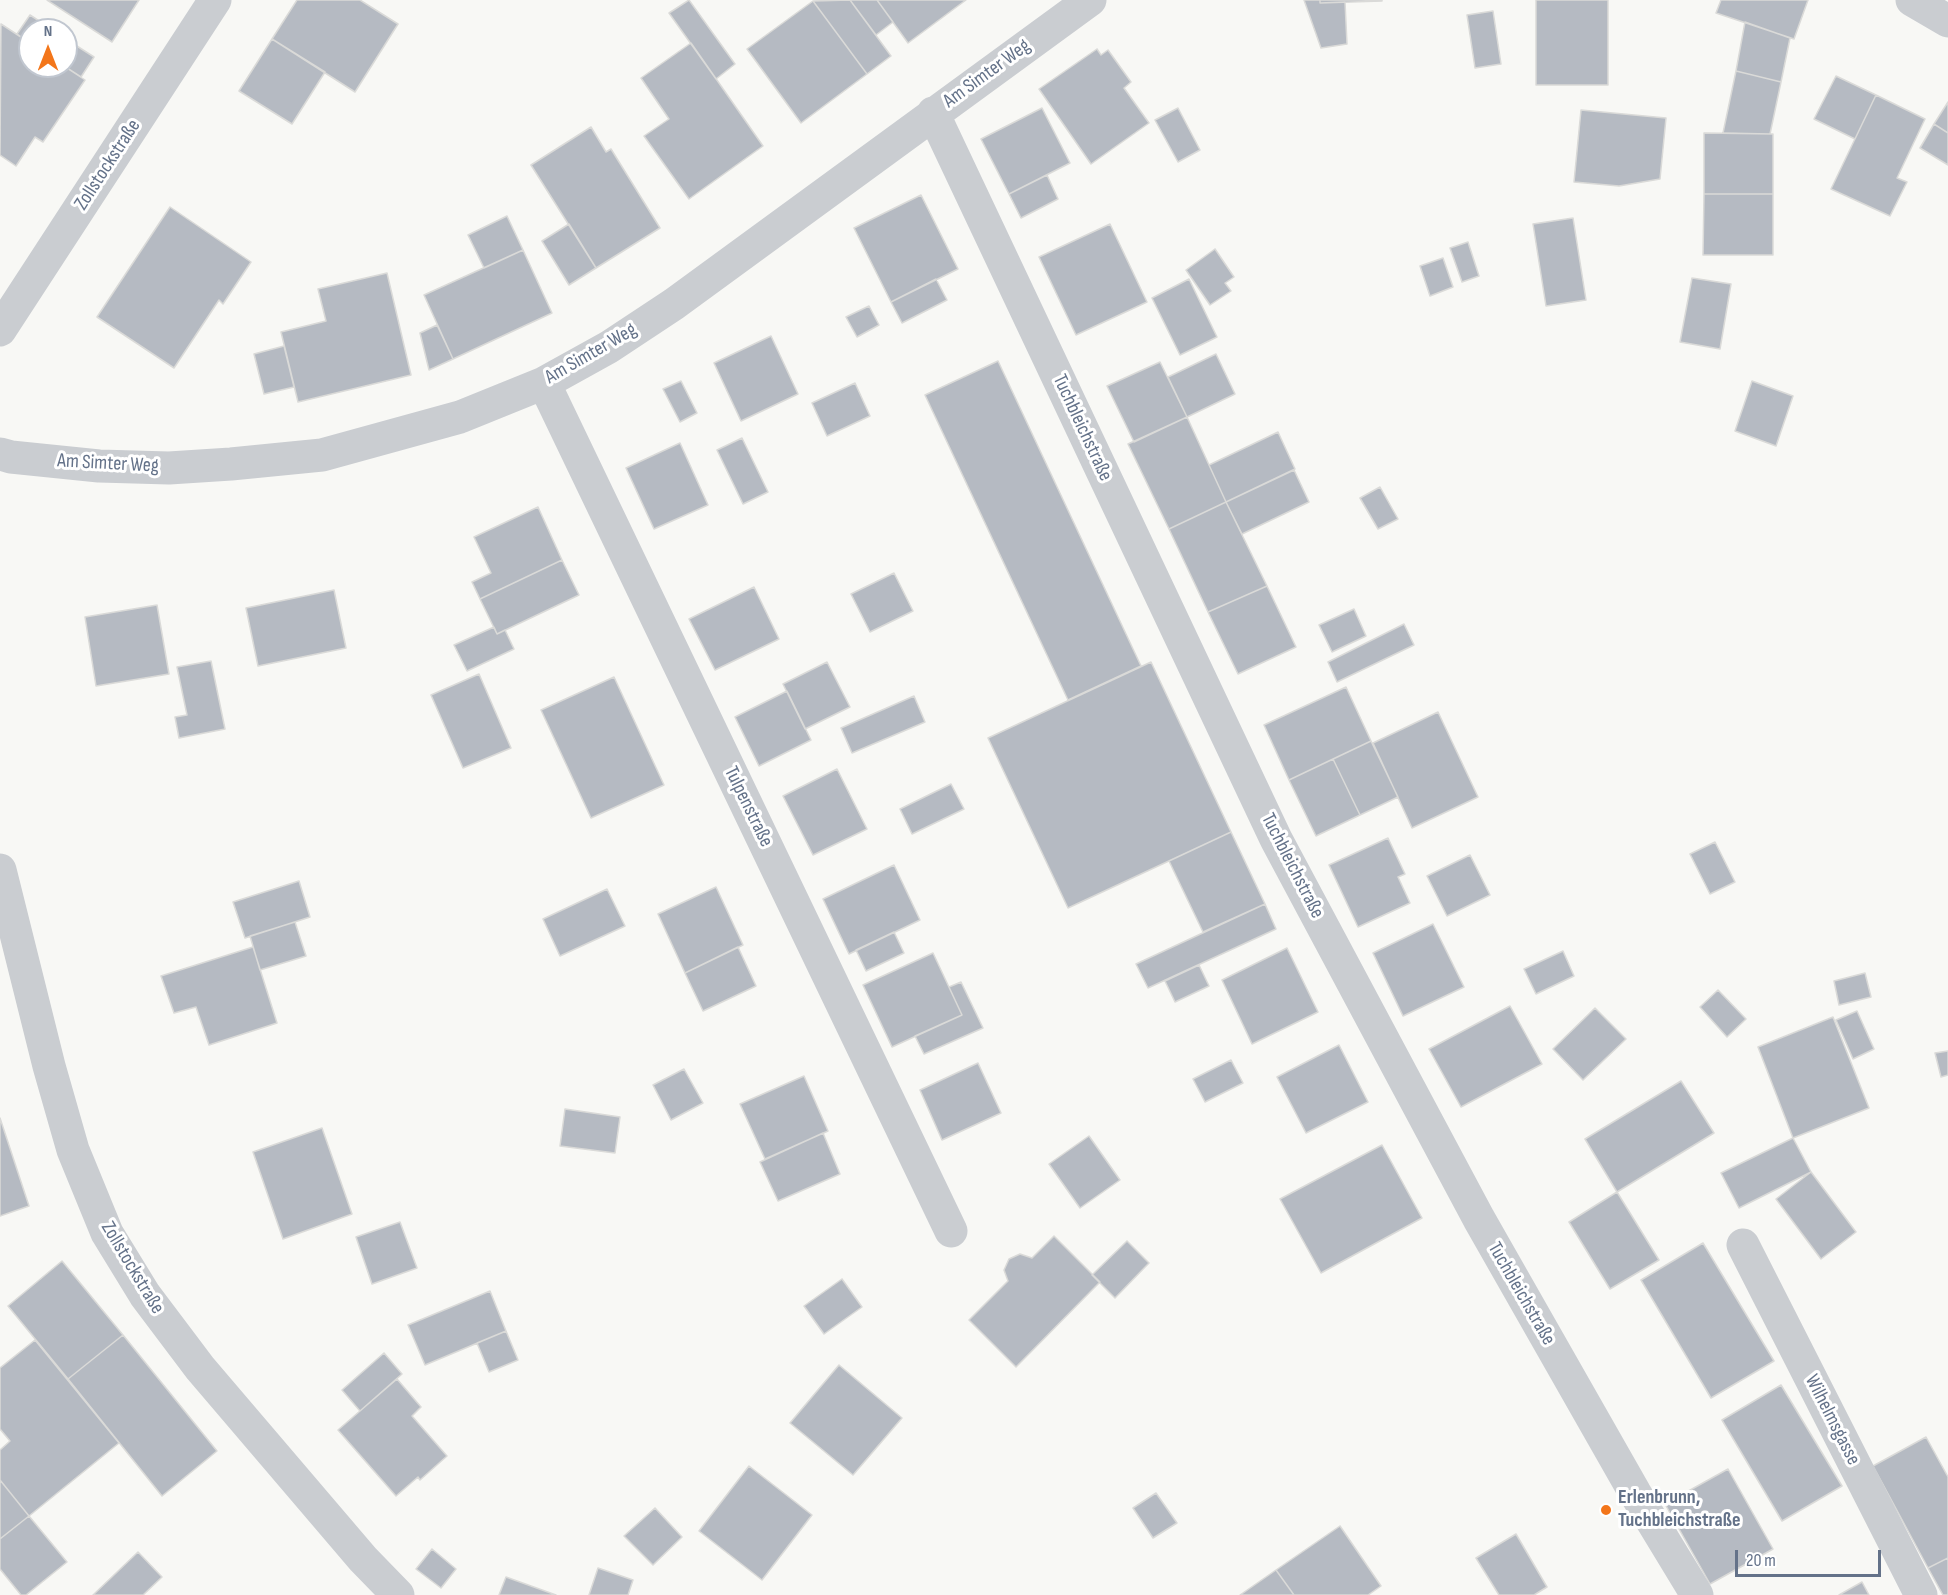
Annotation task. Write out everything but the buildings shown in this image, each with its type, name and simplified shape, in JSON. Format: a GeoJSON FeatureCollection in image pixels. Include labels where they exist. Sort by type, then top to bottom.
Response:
{"type":"FeatureCollection","features":[{"type":"Feature","properties":{"kind":"street","name":"Zollstockstraße"},"geometry":{"type":"LineString","coordinates":[[0,330],[215,0]]}},
{"type":"Feature","properties":{"kind":"street","name":"Am Simter Weg"},"geometry":{"type":"LineString","coordinates":[[0,454],[99,466],[169,468],[322,456],[460,417],[544,383],[609,347],[674,304],[1090,0]]}},
{"type":"Feature","properties":{"kind":"street"},"geometry":{"type":"LineString","coordinates":[[1912,0],[1948,21]]}},
{"type":"Feature","properties":{"kind":"street","name":"Tuchbleichstraße"},"geometry":{"type":"LineString","coordinates":[[933,113],[1276,838],[1479,1219],[1635,1493],[1697,1595]]}},
{"type":"Feature","properties":{"kind":"street","name":"Tulpenstraße"},"geometry":{"type":"LineString","coordinates":[[544,383],[951,1231]]}},
{"type":"Feature","properties":{"kind":"street","name":"Zollstockstraße"},"geometry":{"type":"LineString","coordinates":[[0,870],[49,1066],[73,1150],[107,1233],[146,1295],[200,1368],[363,1558],[398,1595]]}},
{"type":"Feature","properties":{"kind":"street","name":"Wilhelmsgasse"},"geometry":{"type":"LineString","coordinates":[[1743,1245],[1921,1595]]}},
{"type":"Feature","properties":{"kind":"place","name":"Erlenbrunn, Tuchbleichstraße"},"geometry":{"type":"Point","coordinates":[1606,1510]}}]}
